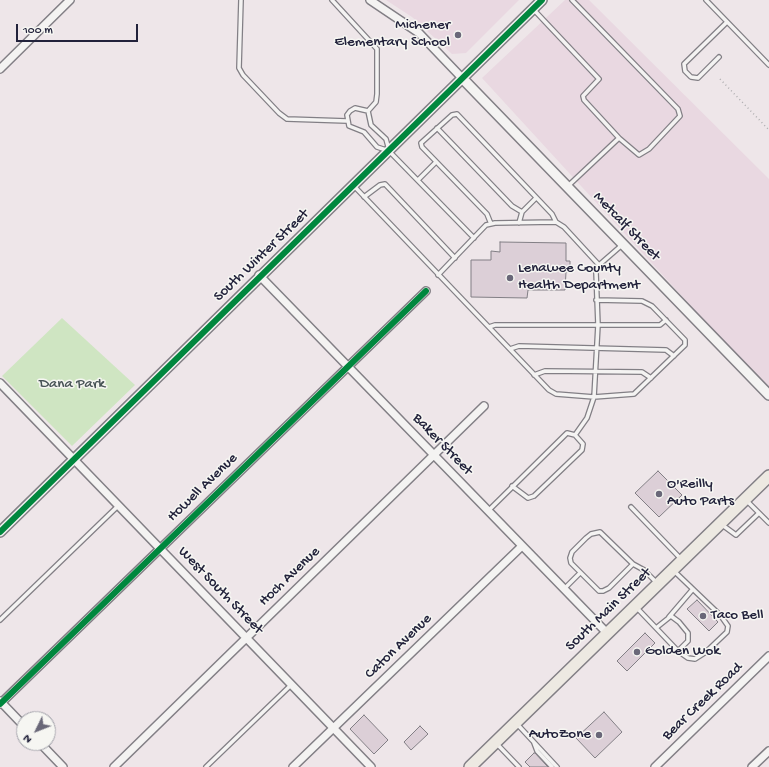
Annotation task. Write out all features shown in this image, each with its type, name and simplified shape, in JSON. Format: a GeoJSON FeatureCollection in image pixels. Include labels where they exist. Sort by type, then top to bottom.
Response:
{"type":"FeatureCollection","features":[{"type":"Feature","properties":{"kind":"main road","name":"South Main Street"},"geometry":{"type":"LineString","coordinates":[[470,767],[768,477]]}},
{"type":"Feature","properties":{"kind":"street"},"geometry":{"type":"LineString","coordinates":[[0,69],[70,0]]}},
{"type":"Feature","properties":{"kind":"street"},"geometry":{"type":"LineString","coordinates":[[370,0],[419,33],[463,79]]}},
{"type":"Feature","properties":{"kind":"street","name":"South Winter Street"},"geometry":{"type":"LineString","coordinates":[[0,532],[259,275],[389,151],[542,0]]}},
{"type":"Feature","properties":{"kind":"street","name":"Metcalf Street"},"geometry":{"type":"LineString","coordinates":[[463,79],[769,395]]}},
{"type":"Feature","properties":{"kind":"street","name":"Baker Street"},"geometry":{"type":"LineString","coordinates":[[259,275],[607,633]]}},
{"type":"Feature","properties":{"kind":"street","name":"Howell Avenue"},"geometry":{"type":"LineString","coordinates":[[0,703],[426,291]]}},
{"type":"Feature","properties":{"kind":"street","name":"West South Street"},"geometry":{"type":"LineString","coordinates":[[0,383],[371,767]]}},
{"type":"Feature","properties":{"kind":"street","name":"Hoch Avenue"},"geometry":{"type":"LineString","coordinates":[[114,767],[484,406]]}},
{"type":"Feature","properties":{"kind":"street","name":"Caton Avenue"},"geometry":{"type":"LineString","coordinates":[[293,767],[522,546]]}},
{"type":"Feature","properties":{"kind":"street","name":"Bear Creek Road"},"geometry":{"type":"LineString","coordinates":[[655,767],[769,656]]}},
{"type":"Feature","properties":{"kind":"street"},"geometry":{"type":"LineString","coordinates":[[0,703],[16,718]]}},
{"type":"Feature","properties":{"kind":"street"},"geometry":{"type":"LineString","coordinates":[[48,751],[63,767]]}},
{"type":"Feature","properties":{"kind":"street"},"geometry":{"type":"LineString","coordinates":[[752,767],[769,751]]}},
{"type":"Feature","properties":{"kind":"lane"},"geometry":{"type":"LineString","coordinates":[[241,0],[239,68],[243,75],[279,113],[287,119],[347,121]]}},
{"type":"Feature","properties":{"kind":"lane"},"geometry":{"type":"LineString","coordinates":[[332,0],[377,49],[376,102],[368,112]]}},
{"type":"Feature","properties":{"kind":"lane"},"geometry":{"type":"LineString","coordinates":[[533,9],[599,79],[583,96],[584,100],[619,138],[639,155],[649,149],[680,116],[678,109],[572,0]]}},
{"type":"Feature","properties":{"kind":"lane"},"geometry":{"type":"LineString","coordinates":[[706,0],[769,65]]}},
{"type":"Feature","properties":{"kind":"lane"},"geometry":{"type":"LineString","coordinates":[[719,57],[698,78],[691,77],[685,71],[684,64],[697,49],[727,22]]}},
{"type":"Feature","properties":{"kind":"lane"},"geometry":{"type":"LineString","coordinates":[[368,112],[355,108],[347,115],[349,126],[364,132],[378,147],[389,151],[474,238]]}},
{"type":"Feature","properties":{"kind":"lane"},"geometry":{"type":"LineString","coordinates":[[368,112],[371,125],[386,139],[389,151]]}},
{"type":"Feature","properties":{"kind":"lane"},"geometry":{"type":"LineString","coordinates":[[491,224],[487,214],[422,147],[421,143],[452,115],[457,114],[552,214],[556,222],[564,227],[599,264]]}},
{"type":"Feature","properties":{"kind":"lane"},"geometry":{"type":"LineString","coordinates":[[364,132],[371,125]]}},
{"type":"Feature","properties":{"kind":"lane"},"geometry":{"type":"LineString","coordinates":[[437,128],[512,206],[522,212]]}},
{"type":"Feature","properties":{"kind":"lane"},"geometry":{"type":"LineString","coordinates":[[567,187],[619,138]]}},
{"type":"Feature","properties":{"kind":"lane"},"geometry":{"type":"LineString","coordinates":[[418,180],[436,162]]}},
{"type":"Feature","properties":{"kind":"lane"},"geometry":{"type":"LineString","coordinates":[[364,197],[380,185],[385,184],[455,258]]}},
{"type":"Feature","properties":{"kind":"lane"},"geometry":{"type":"LineString","coordinates":[[353,185],[534,375],[549,390],[556,394],[594,396],[634,394],[685,345],[685,340],[666,320],[652,306],[642,300],[596,300]]}},
{"type":"Feature","properties":{"kind":"lane"},"geometry":{"type":"LineString","coordinates":[[519,223],[522,212],[536,198]]}},
{"type":"Feature","properties":{"kind":"lane"},"geometry":{"type":"LineString","coordinates":[[438,275],[486,224],[556,222]]}},
{"type":"Feature","properties":{"kind":"lane"},"geometry":{"type":"LineString","coordinates":[[575,435],[587,418],[594,396],[594,372],[598,325],[596,272],[599,264],[623,244]]}},
{"type":"Feature","properties":{"kind":"lane"},"geometry":{"type":"LineString","coordinates":[[488,327],[495,324],[660,325],[666,320]]}},
{"type":"Feature","properties":{"kind":"lane"},"geometry":{"type":"LineString","coordinates":[[510,349],[519,346],[666,350],[674,356]]}},
{"type":"Feature","properties":{"kind":"lane"},"geometry":{"type":"LineString","coordinates":[[534,375],[545,371],[642,372],[651,378]]}},
{"type":"Feature","properties":{"kind":"lane"},"geometry":{"type":"LineString","coordinates":[[488,510],[512,486],[567,433],[575,435],[583,444],[582,450],[534,496],[528,498],[512,486]]}},
{"type":"Feature","properties":{"kind":"lane"},"geometry":{"type":"LineString","coordinates":[[745,499],[769,523]]}},
{"type":"Feature","properties":{"kind":"lane"},"geometry":{"type":"LineString","coordinates":[[0,620],[119,505]]}},
{"type":"Feature","properties":{"kind":"lane"},"geometry":{"type":"LineString","coordinates":[[631,507],[682,560]]}},
{"type":"Feature","properties":{"kind":"lane"},"geometry":{"type":"LineString","coordinates":[[720,523],[736,535],[759,513]]}},
{"type":"Feature","properties":{"kind":"lane"},"geometry":{"type":"LineString","coordinates":[[633,564],[603,591],[596,589],[571,563],[570,558],[572,552],[586,538],[600,532],[633,564],[644,570],[657,584]]}},
{"type":"Feature","properties":{"kind":"lane"},"geometry":{"type":"LineString","coordinates":[[635,606],[678,651],[688,658],[695,659],[706,652],[727,632],[728,626],[721,616],[673,569]]}},
{"type":"Feature","properties":{"kind":"lane"},"geometry":{"type":"LineString","coordinates":[[564,589],[580,573]]}},
{"type":"Feature","properties":{"kind":"lane"},"geometry":{"type":"LineString","coordinates":[[656,628],[693,589]]}},
{"type":"Feature","properties":{"kind":"lane"},"geometry":{"type":"LineString","coordinates":[[668,617],[671,616],[679,622],[688,633],[688,640],[678,651]]}},
{"type":"Feature","properties":{"kind":"lane"},"geometry":{"type":"LineString","coordinates":[[206,767],[292,684]]}},
{"type":"Feature","properties":{"kind":"lane"},"geometry":{"type":"LineString","coordinates":[[516,723],[557,767]]}},
{"type":"Feature","properties":{"kind":"lane"},"geometry":{"type":"LineString","coordinates":[[532,740],[537,750],[552,767]]}},
{"type":"Feature","properties":{"kind":"lane"},"geometry":{"type":"LineString","coordinates":[[496,742],[519,767]]}},
{"type":"Feature","properties":{"kind":"path"},"geometry":{"type":"LineString","coordinates":[[720,79],[769,130]]}},
{"type":"Feature","properties":{"kind":"shaded area","name":"Michener Elementary School"},"geometry":{"type":"Polygon","coordinates":[[[386,0],[519,0],[466,53],[452,54],[412,17],[386,0]]]}},
{"type":"Feature","properties":{"kind":"shaded area"},"geometry":{"type":"Polygon","coordinates":[[[565,0],[589,0],[769,179],[769,391],[482,78],[565,0]]]}},
{"type":"Feature","properties":{"kind":"green space","name":"Dana Park"},"geometry":{"type":"Polygon","coordinates":[[[62,318],[135,385],[72,446],[2,376],[62,318]]]}},
{"type":"Feature","properties":{"kind":"building"},"geometry":{"type":"Polygon","coordinates":[[[500,242],[566,243],[566,261],[570,261],[570,272],[566,272],[565,290],[528,290],[527,298],[471,297],[471,260],[491,260],[491,251],[500,252],[500,242]]]}},
{"type":"Feature","properties":{"kind":"building","name":"O'Reilly Auto Parts"},"geometry":{"type":"Polygon","coordinates":[[[658,471],[682,495],[659,517],[635,493],[658,471]]]}},
{"type":"Feature","properties":{"kind":"building","name":"Taco Bell"},"geometry":{"type":"Polygon","coordinates":[[[697,600],[718,622],[709,631],[687,609],[697,600]]]}},
{"type":"Feature","properties":{"kind":"building"},"geometry":{"type":"Polygon","coordinates":[[[645,633],[655,643],[627,671],[617,661],[645,633]]]}},
{"type":"Feature","properties":{"kind":"building","name":"AutoZone"},"geometry":{"type":"Polygon","coordinates":[[[604,712],[622,732],[595,758],[576,738],[604,712]]]}},
{"type":"Feature","properties":{"kind":"building"},"geometry":{"type":"Polygon","coordinates":[[[364,715],[388,740],[374,754],[350,729],[364,715]]]}},
{"type":"Feature","properties":{"kind":"building"},"geometry":{"type":"Polygon","coordinates":[[[420,726],[428,734],[411,750],[404,742],[420,726]]]}},
{"type":"Feature","properties":{"kind":"building"},"geometry":{"type":"Polygon","coordinates":[[[534,753],[548,767],[530,767],[525,762],[534,753]]]}},
{"type":"Feature","properties":{"kind":"cycle path"},"geometry":{"type":"LineString","coordinates":[[0,532],[542,0]]}},
{"type":"Feature","properties":{"kind":"cycle path"},"geometry":{"type":"LineString","coordinates":[[0,704],[426,291]]}},
{"type":"Feature","properties":{"kind":"place","name":"Michener Elementary School"},"geometry":{"type":"Point","coordinates":[458,35]}},
{"type":"Feature","properties":{"kind":"place","name":"Lenawee County Health Department"},"geometry":{"type":"Point","coordinates":[510,278]}},
{"type":"Feature","properties":{"kind":"place","name":"O'Reilly Auto Parts"},"geometry":{"type":"Point","coordinates":[659,494]}},
{"type":"Feature","properties":{"kind":"place","name":"Taco Bell"},"geometry":{"type":"Point","coordinates":[703,616]}},
{"type":"Feature","properties":{"kind":"place","name":"Golden Wok"},"geometry":{"type":"Point","coordinates":[637,652]}},
{"type":"Feature","properties":{"kind":"place","name":"AutoZone"},"geometry":{"type":"Point","coordinates":[599,735]}}]}
